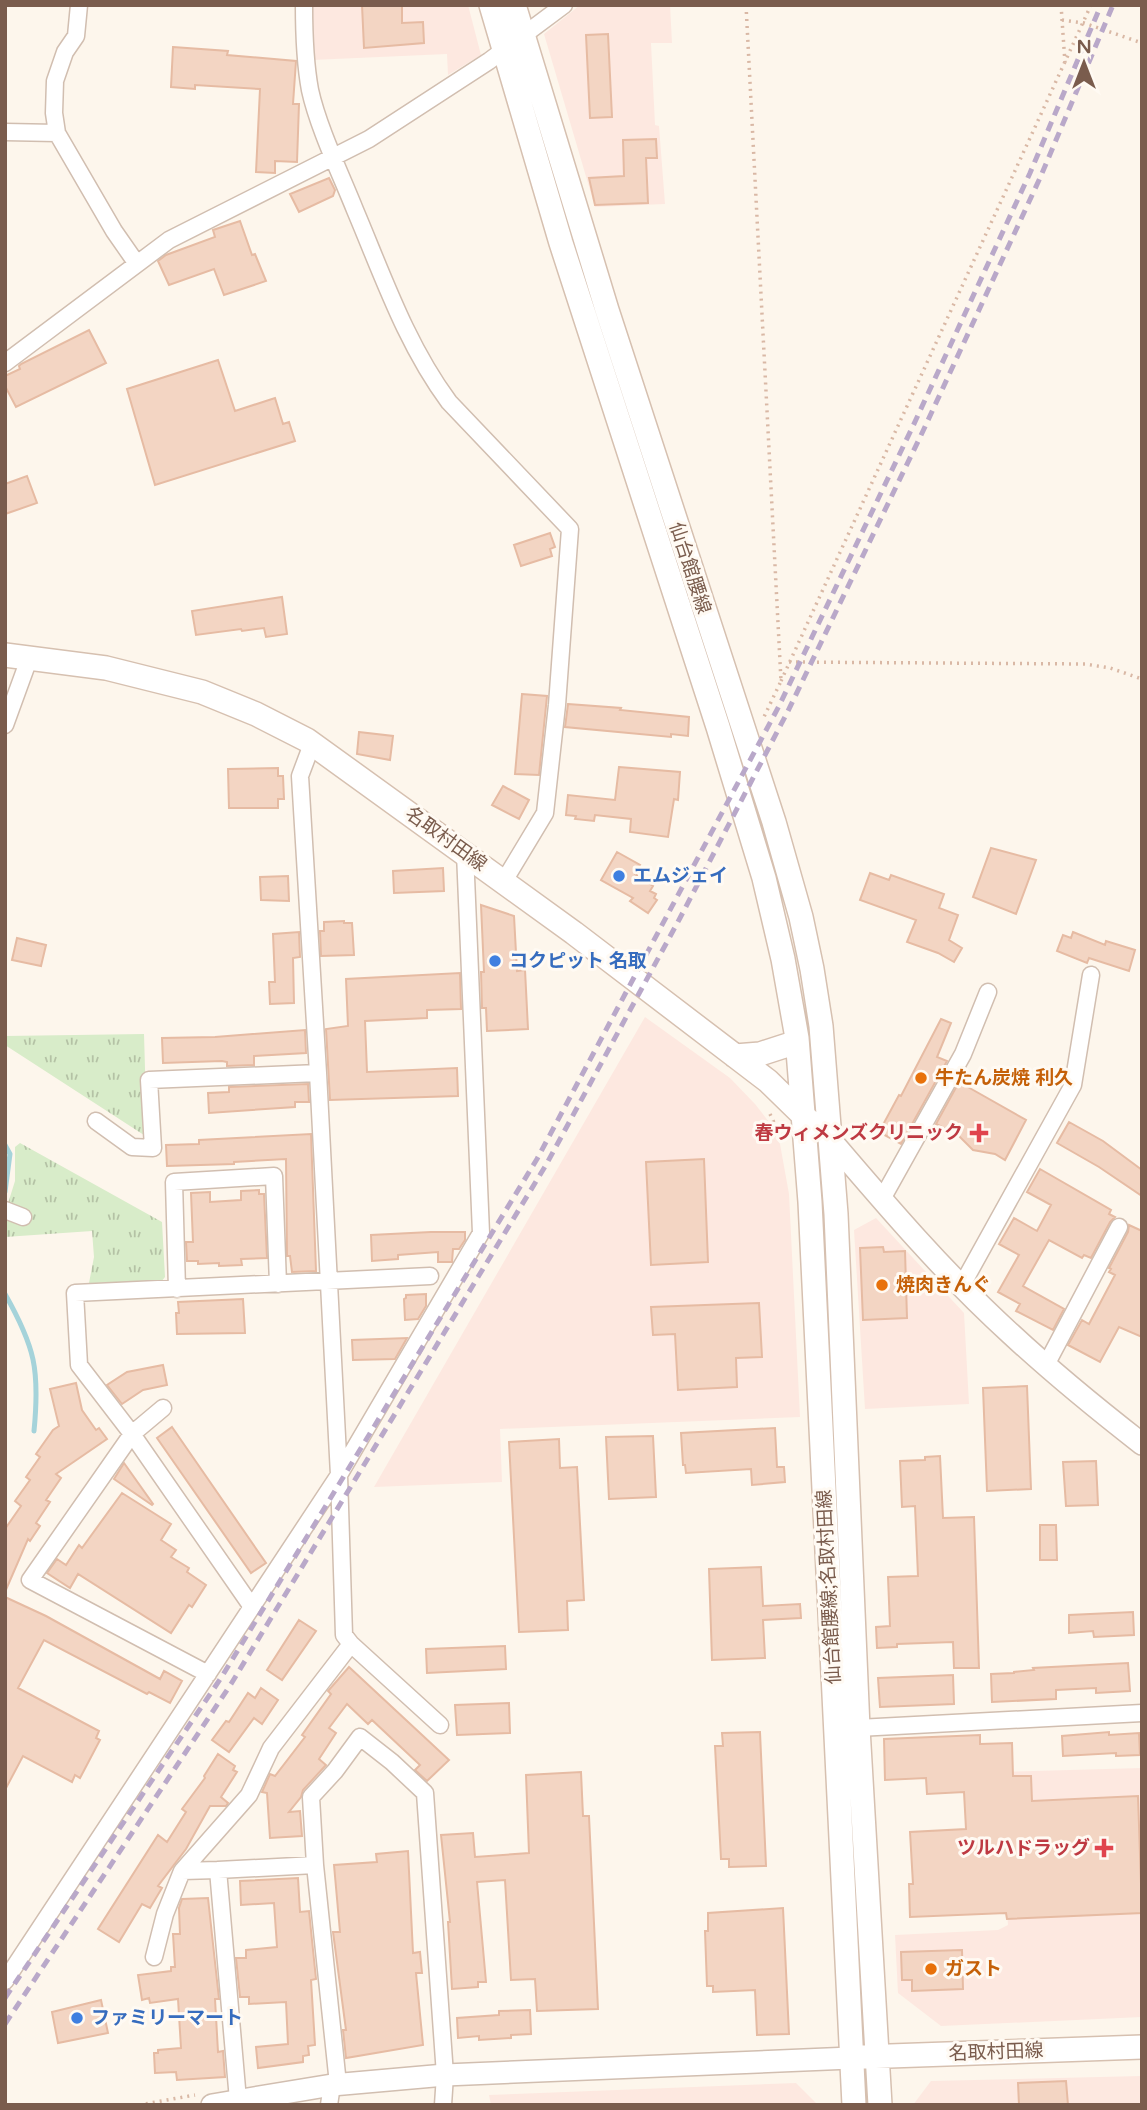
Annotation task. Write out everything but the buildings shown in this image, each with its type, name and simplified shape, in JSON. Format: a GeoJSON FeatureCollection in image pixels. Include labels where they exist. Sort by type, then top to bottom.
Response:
{"type":"FeatureCollection","features":[{"type":"Feature","properties":{"kind":"main road","name":"仙台館腰線"},"geometry":{"type":"LineString","coordinates":[[491,5],[561,243],[764,878],[783,959],[797,1042],[804,1116]]}},
{"type":"Feature","properties":{"kind":"main road","name":"仙台館腰線"},"geometry":{"type":"LineString","coordinates":[[514,5],[611,323],[774,822],[801,917],[821,1026],[829,1138]]}},
{"type":"Feature","properties":{"kind":"main road","name":"名取村田線"},"geometry":{"type":"LineString","coordinates":[[5,655],[106,668],[202,692],[256,714],[312,744],[504,881],[768,1081],[829,1138]]}},
{"type":"Feature","properties":{"kind":"main road"},"geometry":{"type":"LineString","coordinates":[[735,1056],[760,1054],[797,1042]]}},
{"type":"Feature","properties":{"kind":"main road","name":"仙台館腰線;名取村田線"},"geometry":{"type":"LineString","coordinates":[[804,1116],[829,1567],[851,2057]]}},
{"type":"Feature","properties":{"kind":"main road","name":"仙台館腰線;名取村田線"},"geometry":{"type":"LineString","coordinates":[[829,1138],[836,1214],[858,1728],[877,2056]]}},
{"type":"Feature","properties":{"kind":"main road","name":"名取村田線"},"geometry":{"type":"LineString","coordinates":[[851,2057],[1142,2047]]}},
{"type":"Feature","properties":{"kind":"main road"},"geometry":{"type":"LineString","coordinates":[[877,2056],[880,2105]]}},
{"type":"Feature","properties":{"kind":"main road"},"geometry":{"type":"LineString","coordinates":[[851,2057],[854,2105]]}},
{"type":"Feature","properties":{"kind":"street"},"geometry":{"type":"LineString","coordinates":[[79,5],[76,36],[65,52],[55,81],[54,113],[57,133],[114,231],[137,264]]}},
{"type":"Feature","properties":{"kind":"street"},"geometry":{"type":"LineString","coordinates":[[304,5],[310,92],[334,159],[400,320],[433,381],[449,402],[570,529],[557,705],[545,813],[504,881]]}},
{"type":"Feature","properties":{"kind":"street"},"geometry":{"type":"LineString","coordinates":[[5,363],[169,240],[369,139],[503,50],[564,5]]}},
{"type":"Feature","properties":{"kind":"street"},"geometry":{"type":"LineString","coordinates":[[5,132],[57,133]]}},
{"type":"Feature","properties":{"kind":"street"},"geometry":{"type":"LineString","coordinates":[[5,726],[29,659]]}},
{"type":"Feature","properties":{"kind":"street"},"geometry":{"type":"LineString","coordinates":[[312,744],[300,776],[339,1475],[344,1635],[440,1725]]}},
{"type":"Feature","properties":{"kind":"street"},"geometry":{"type":"LineString","coordinates":[[5,1981],[339,1475],[481,1233],[465,853]]}},
{"type":"Feature","properties":{"kind":"street"},"geometry":{"type":"LineString","coordinates":[[962,1285],[1073,1085],[1091,975]]}},
{"type":"Feature","properties":{"kind":"street"},"geometry":{"type":"LineString","coordinates":[[882,1199],[962,1054],[988,992]]}},
{"type":"Feature","properties":{"kind":"street"},"geometry":{"type":"LineString","coordinates":[[96,1121],[132,1147],[153,1148],[149,1080],[318,1073]]}},
{"type":"Feature","properties":{"kind":"street"},"geometry":{"type":"LineString","coordinates":[[829,1138],[922,1245],[1009,1333],[1086,1401],[1142,1444]]}},
{"type":"Feature","properties":{"kind":"street"},"geometry":{"type":"LineString","coordinates":[[177,1289],[174,1182],[274,1176],[278,1284]]}},
{"type":"Feature","properties":{"kind":"street"},"geometry":{"type":"LineString","coordinates":[[5,1210],[23,1217]]}},
{"type":"Feature","properties":{"kind":"street"},"geometry":{"type":"LineString","coordinates":[[1046,1366],[1119,1227]]}},
{"type":"Feature","properties":{"kind":"street"},"geometry":{"type":"LineString","coordinates":[[252,1607],[132,1434],[79,1364],[75,1293],[430,1276]]}},
{"type":"Feature","properties":{"kind":"street"},"geometry":{"type":"LineString","coordinates":[[163,1408],[132,1434],[30,1580],[208,1674]]}},
{"type":"Feature","properties":{"kind":"street"},"geometry":{"type":"LineString","coordinates":[[154,1957],[165,1914],[182,1871],[249,1795],[271,1748],[351,1644]]}},
{"type":"Feature","properties":{"kind":"street"},"geometry":{"type":"LineString","coordinates":[[858,1728],[1142,1713]]}},
{"type":"Feature","properties":{"kind":"street"},"geometry":{"type":"LineString","coordinates":[[333,2091],[311,1797],[335,1771],[360,1737],[425,1793],[445,2075],[443,2105]]}},
{"type":"Feature","properties":{"kind":"street"},"geometry":{"type":"LineString","coordinates":[[182,1871],[315,1865]]}},
{"type":"Feature","properties":{"kind":"street"},"geometry":{"type":"LineString","coordinates":[[218,1870],[238,2100]]}},
{"type":"Feature","properties":{"kind":"street"},"geometry":{"type":"LineString","coordinates":[[212,2105],[445,2075],[851,2057]]}},
{"type":"Feature","properties":{"kind":"path"},"geometry":{"type":"LineString","coordinates":[[746,5],[781,681]]}},
{"type":"Feature","properties":{"kind":"path"},"geometry":{"type":"LineString","coordinates":[[1061,5],[1065,64]]}},
{"type":"Feature","properties":{"kind":"path"},"geometry":{"type":"LineString","coordinates":[[743,733],[763,719],[1091,5]]}},
{"type":"Feature","properties":{"kind":"path"},"geometry":{"type":"LineString","coordinates":[[1062,20],[1084,23],[1142,43]]}},
{"type":"Feature","properties":{"kind":"path"},"geometry":{"type":"LineString","coordinates":[[789,662],[1085,664],[1110,668],[1142,679]]}},
{"type":"Feature","properties":{"kind":"path"},"geometry":{"type":"LineString","coordinates":[[768,1111],[782,1135],[784,1144]]}},
{"type":"Feature","properties":{"kind":"shaded area"},"geometry":{"type":"Polygon","coordinates":[[[310,5],[468,5],[481,55],[448,75],[447,54],[312,60],[310,5]]]}},
{"type":"Feature","properties":{"kind":"shaded area"},"geometry":{"type":"Polygon","coordinates":[[[580,5],[670,5],[672,43],[651,43],[655,125],[659,126],[665,204],[595,207],[544,34],[580,5]]]}},
{"type":"Feature","properties":{"kind":"shaded area"},"geometry":{"type":"Polygon","coordinates":[[[645,1017],[730,1078],[769,1122],[780,1144],[789,1194],[800,1417],[500,1429],[502,1482],[374,1487],[645,1017]]]}},
{"type":"Feature","properties":{"kind":"shaded area"},"geometry":{"type":"Polygon","coordinates":[[[876,1218],[964,1313],[969,1404],[865,1409],[854,1230],[876,1218]]]}},
{"type":"Feature","properties":{"kind":"shaded area"},"geometry":{"type":"Polygon","coordinates":[[[1142,1768],[1142,2017],[941,2026],[898,1993],[895,1935],[998,1930],[1008,1925],[997,1772],[1142,1768]]]}},
{"type":"Feature","properties":{"kind":"shaded area"},"geometry":{"type":"Polygon","coordinates":[[[1142,2076],[1142,2105],[913,2105],[931,2081],[1142,2076]]]}},
{"type":"Feature","properties":{"kind":"shaded area"},"geometry":{"type":"Polygon","coordinates":[[[796,2083],[818,2105],[491,2105],[489,2095],[796,2083]]]}},
{"type":"Feature","properties":{"kind":"green space"},"geometry":{"type":"Polygon","coordinates":[[[144,1034],[147,1137],[5,1045],[5,1036],[144,1034]]]}},
{"type":"Feature","properties":{"kind":"green space"},"geometry":{"type":"Polygon","coordinates":[[[20,1143],[162,1222],[165,1277],[161,1282],[89,1283],[94,1257],[92,1231],[5,1237],[5,1213],[15,1181],[15,1147],[20,1143]]]}},
{"type":"Feature","properties":{"kind":"waterway"},"geometry":{"type":"LineString","coordinates":[[5,1145],[10,1154],[5,1192]]}},
{"type":"Feature","properties":{"kind":"waterway"},"geometry":{"type":"LineString","coordinates":[[5,1294],[23,1329],[33,1359],[36,1391],[34,1431]]}},
{"type":"Feature","properties":{"kind":"railway"},"geometry":{"type":"LineString","coordinates":[[5,1998],[221,1678],[537,1159],[779,706],[1030,173],[1101,5]]}},
{"type":"Feature","properties":{"kind":"railway"},"geometry":{"type":"LineString","coordinates":[[5,2024],[231,1684],[546,1165],[788,711],[923,431],[1040,178],[1113,5]]}},
{"type":"Feature","properties":{"kind":"place","name":"エムジェイ"},"geometry":{"type":"Point","coordinates":[619,876]}},
{"type":"Feature","properties":{"kind":"place","name":"コクピット 名取"},"geometry":{"type":"Point","coordinates":[495,961]}},
{"type":"Feature","properties":{"kind":"place","name":"牛たん炭焼 利久"},"geometry":{"type":"Point","coordinates":[921,1078]}},
{"type":"Feature","properties":{"kind":"place","name":"春ウィメンズクリニック"},"geometry":{"type":"Point","coordinates":[979,1133]}},
{"type":"Feature","properties":{"kind":"place","name":"焼肉きんぐ"},"geometry":{"type":"Point","coordinates":[882,1285]}},
{"type":"Feature","properties":{"kind":"place","name":"ツルハドラッグ"},"geometry":{"type":"Point","coordinates":[1104,1848]}},
{"type":"Feature","properties":{"kind":"place","name":"ガスト"},"geometry":{"type":"Point","coordinates":[931,1969]}},
{"type":"Feature","properties":{"kind":"place","name":"ファミリーマート"},"geometry":{"type":"Point","coordinates":[77,2018]}}]}
